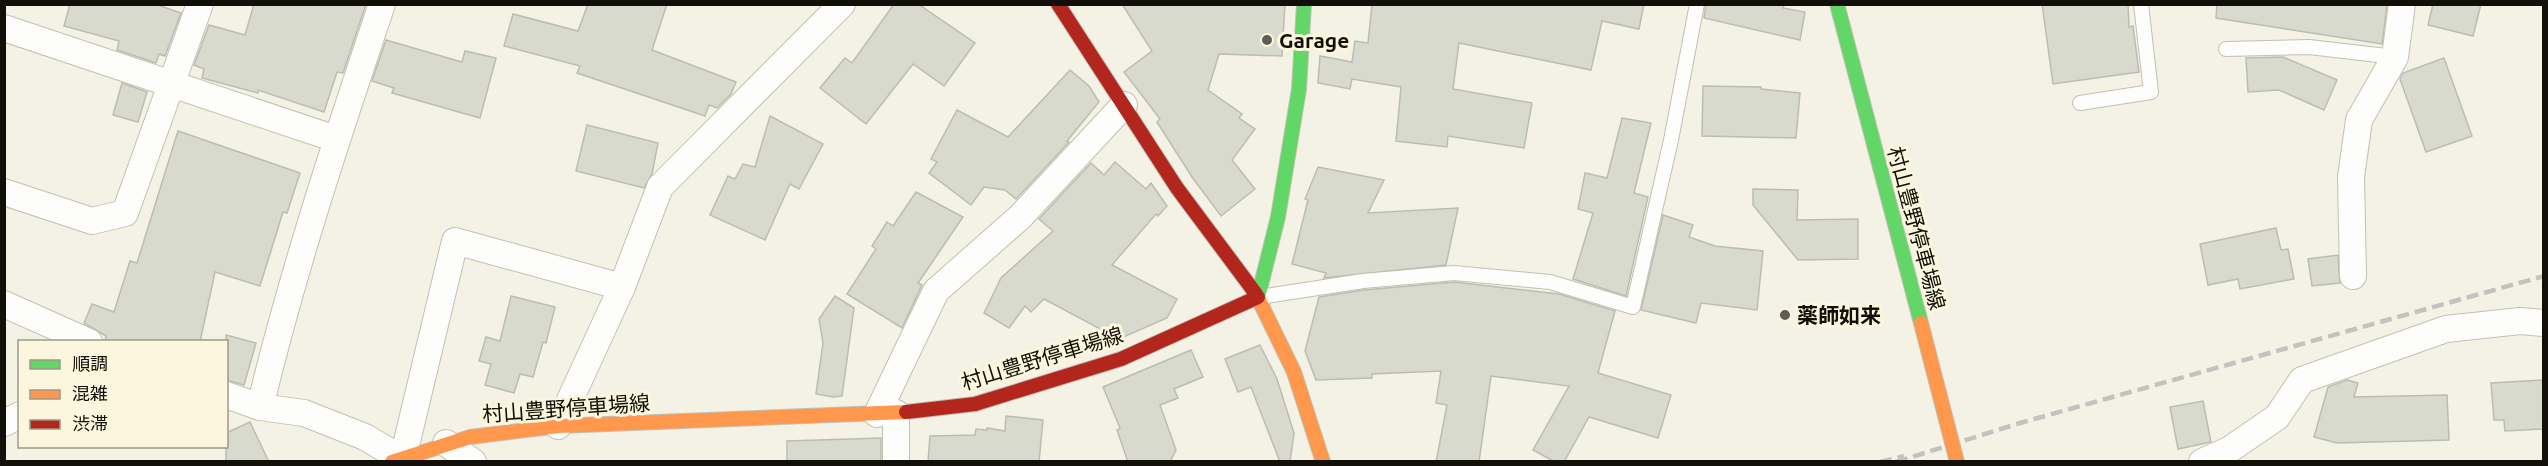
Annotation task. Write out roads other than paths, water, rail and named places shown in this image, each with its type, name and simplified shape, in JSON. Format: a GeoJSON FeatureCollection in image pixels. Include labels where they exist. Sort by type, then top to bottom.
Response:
{"type":"FeatureCollection","features":[{"type":"Feature","properties":{"kind":"main road"},"geometry":{"type":"LineString","coordinates":[[1058,4],[1177,188],[1258,297],[1294,372],[1323,462]]}},
{"type":"Feature","properties":{"kind":"main road"},"geometry":{"type":"LineString","coordinates":[[1258,297],[1278,217],[1299,89],[1304,4]]}},
{"type":"Feature","properties":{"kind":"main road","name":"村山豊野停車場線"},"geometry":{"type":"LineString","coordinates":[[1837,4],[1957,462]]}},
{"type":"Feature","properties":{"kind":"main road","name":"村山豊野停車場線"},"geometry":{"type":"LineString","coordinates":[[401,460],[449,452],[470,437],[558,426],[886,414],[975,404],[1120,359],[1258,297]]}},
{"type":"Feature","properties":{"kind":"street"},"geometry":{"type":"LineString","coordinates":[[4,192],[92,221],[125,213],[200,4]]}},
{"type":"Feature","properties":{"kind":"street"},"geometry":{"type":"LineString","coordinates":[[260,407],[283,313],[336,139],[382,4]]}},
{"type":"Feature","properties":{"kind":"street"},"geometry":{"type":"LineString","coordinates":[[558,426],[622,287],[660,187],[842,4]]}},
{"type":"Feature","properties":{"kind":"street"},"geometry":{"type":"LineString","coordinates":[[2353,276],[2351,177],[2360,120],[2395,57],[2402,4]]}},
{"type":"Feature","properties":{"kind":"street"},"geometry":{"type":"LineString","coordinates":[[4,28],[336,139]]}},
{"type":"Feature","properties":{"kind":"street"},"geometry":{"type":"LineString","coordinates":[[896,462],[886,414],[936,291],[1020,217],[1124,105]]}},
{"type":"Feature","properties":{"kind":"street"},"geometry":{"type":"LineString","coordinates":[[228,396],[260,407],[304,413],[365,437],[401,460],[455,242],[622,287]]}},
{"type":"Feature","properties":{"kind":"street"},"geometry":{"type":"LineString","coordinates":[[4,304],[81,340]]}},
{"type":"Feature","properties":{"kind":"street"},"geometry":{"type":"LineString","coordinates":[[2202,462],[2229,450],[2277,417],[2302,380],[2446,329],[2520,321],[2544,323]]}},
{"type":"Feature","properties":{"kind":"street"},"geometry":{"type":"LineString","coordinates":[[4,423],[18,416]]}},
{"type":"Feature","properties":{"kind":"street"},"geometry":{"type":"LineString","coordinates":[[449,452],[473,462]]}},
{"type":"Feature","properties":{"kind":"lane"},"geometry":{"type":"LineString","coordinates":[[1258,297],[1363,281],[1454,273],[1550,282],[1633,307],[1671,140],[1697,4]]}},
{"type":"Feature","properties":{"kind":"lane"},"geometry":{"type":"LineString","coordinates":[[2080,102],[2151,92],[2141,4]]}},
{"type":"Feature","properties":{"kind":"lane"},"geometry":{"type":"LineString","coordinates":[[2226,49],[2309,47],[2395,57]]}},
{"type":"Feature","properties":{"kind":"railway"},"geometry":{"type":"LineString","coordinates":[[1896,462],[2020,423],[2544,276]]}},
{"type":"Feature","properties":{"kind":"railway"},"geometry":{"type":"LineString","coordinates":[[1880,462],[1904,456]]}},
{"type":"Feature","properties":{"kind":"place","name":"Garage"},"geometry":{"type":"Point","coordinates":[1267,40]}},
{"type":"Feature","properties":{"kind":"place","name":"薬師如来"},"geometry":{"type":"Point","coordinates":[1785,315]}}]}
